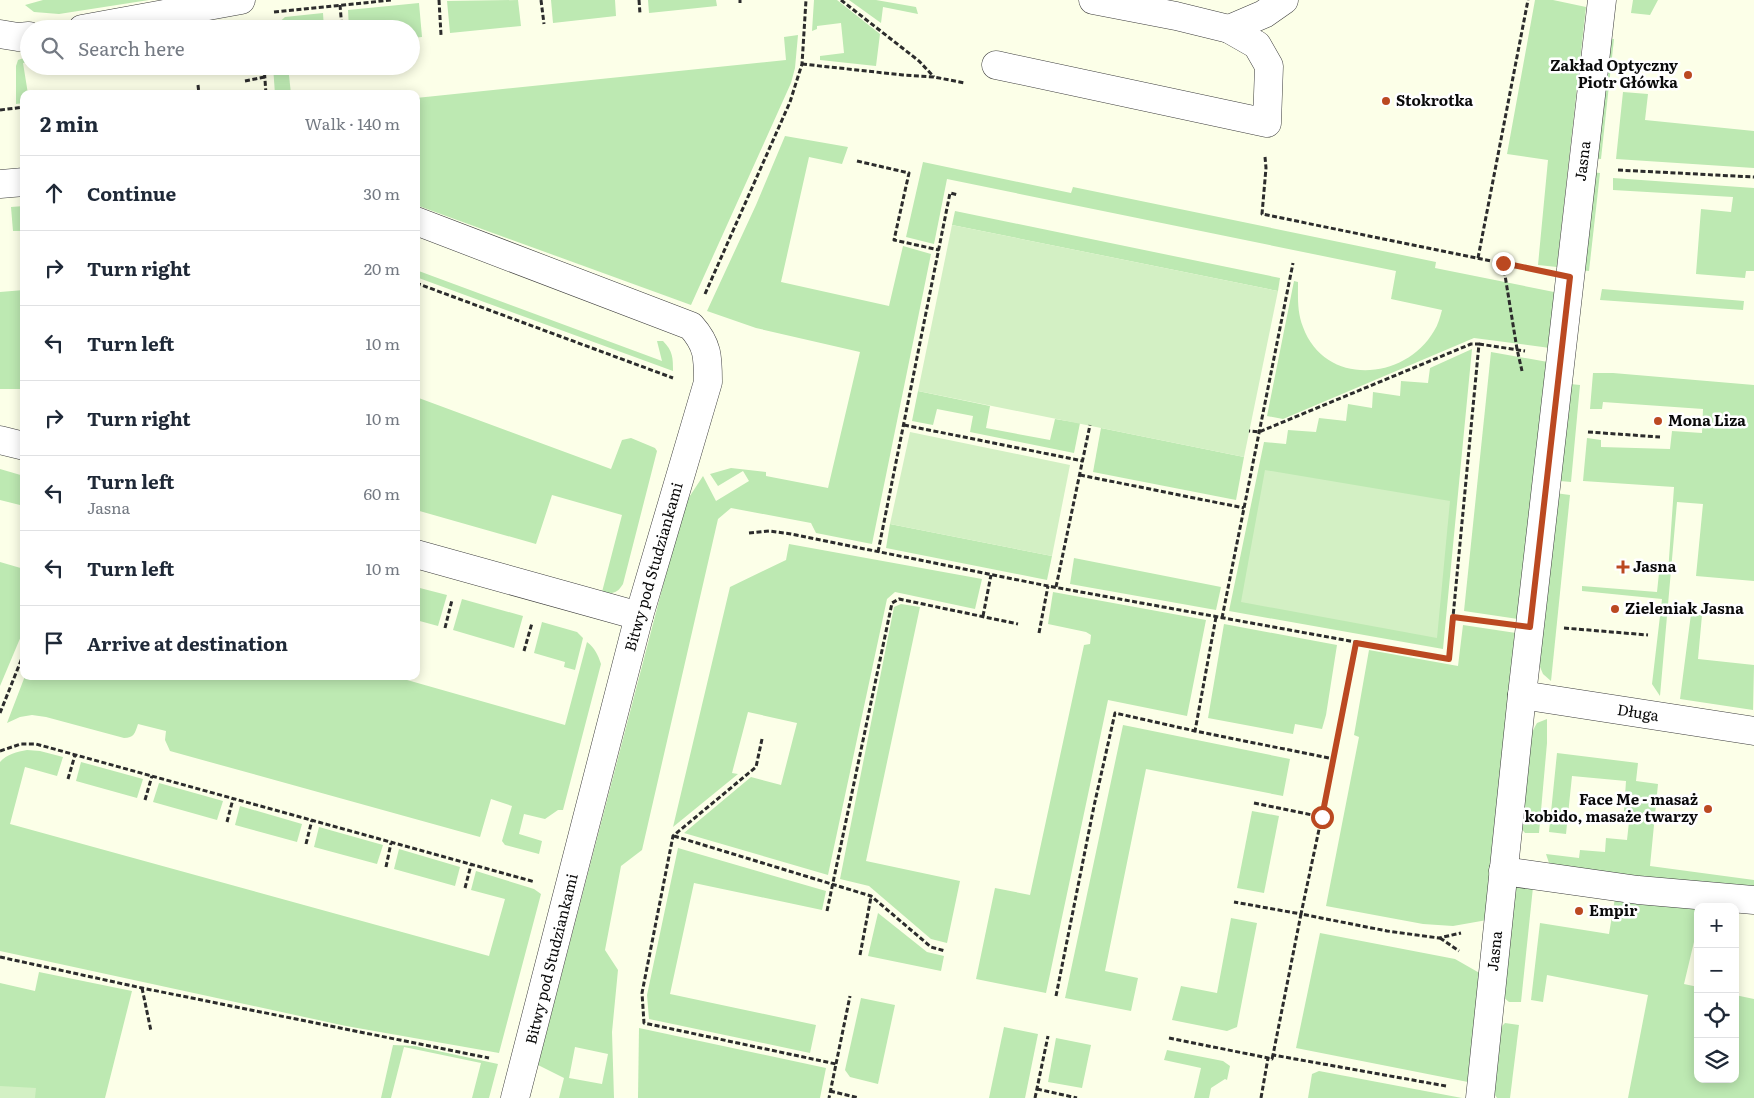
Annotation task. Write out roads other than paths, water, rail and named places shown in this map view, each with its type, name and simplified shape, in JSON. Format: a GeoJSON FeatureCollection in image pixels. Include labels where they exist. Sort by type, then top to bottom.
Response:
{"type":"FeatureCollection","features":[{"type":"Feature","properties":{"kind":"street"},"geometry":{"type":"LineString","coordinates":[[131,20],[241,0]]}},
{"type":"Feature","properties":{"kind":"street"},"geometry":{"type":"LineString","coordinates":[[996,65],[1267,124],[1268,66],[1257,46],[1229,29],[1176,16],[1093,0]]}},
{"type":"Feature","properties":{"kind":"street"},"geometry":{"type":"LineString","coordinates":[[1229,29],[1264,14],[1284,0]]}},
{"type":"Feature","properties":{"kind":"street","name":"Jasna"},"geometry":{"type":"LineString","coordinates":[[1480,1095],[1522,695],[1602,0]]}},
{"type":"Feature","properties":{"kind":"street"},"geometry":{"type":"LineString","coordinates":[[0,34],[20,37]]}},
{"type":"Feature","properties":{"kind":"street"},"geometry":{"type":"LineString","coordinates":[[0,184],[20,182]]}},
{"type":"Feature","properties":{"kind":"street","name":"Bitwy pod Studziankami"},"geometry":{"type":"LineString","coordinates":[[420,223],[691,326],[701,337],[708,355],[708,382],[639,616],[516,1098]]}},
{"type":"Feature","properties":{"kind":"street"},"geometry":{"type":"LineString","coordinates":[[0,440],[20,445]]}},
{"type":"Feature","properties":{"kind":"street"},"geometry":{"type":"LineString","coordinates":[[420,555],[639,616]]}},
{"type":"Feature","properties":{"kind":"street","name":"Długa"},"geometry":{"type":"LineString","coordinates":[[1522,695],[1754,731]]}},
{"type":"Feature","properties":{"kind":"street"},"geometry":{"type":"LineString","coordinates":[[1503,871],[1638,890],[1754,900]]}},
{"type":"Feature","properties":{"kind":"place","name":"Zakład Optyczny Piotr Główka"},"geometry":{"type":"Point","coordinates":[1688,75]}},
{"type":"Feature","properties":{"kind":"place","name":"Stokrotka"},"geometry":{"type":"Point","coordinates":[1386,101]}},
{"type":"Feature","properties":{"kind":"place","name":"Mona Liza"},"geometry":{"type":"Point","coordinates":[1658,421]}},
{"type":"Feature","properties":{"kind":"place","name":"Jasna"},"geometry":{"type":"Point","coordinates":[1623,567]}},
{"type":"Feature","properties":{"kind":"place","name":"Zieleniak Jasna"},"geometry":{"type":"Point","coordinates":[1615,609]}},
{"type":"Feature","properties":{"kind":"place","name":"Face Me - masaż kobido, masaże twarzy"},"geometry":{"type":"Point","coordinates":[1708,809]}},
{"type":"Feature","properties":{"kind":"place","name":"Empir"},"geometry":{"type":"Point","coordinates":[1579,911]}}]}
